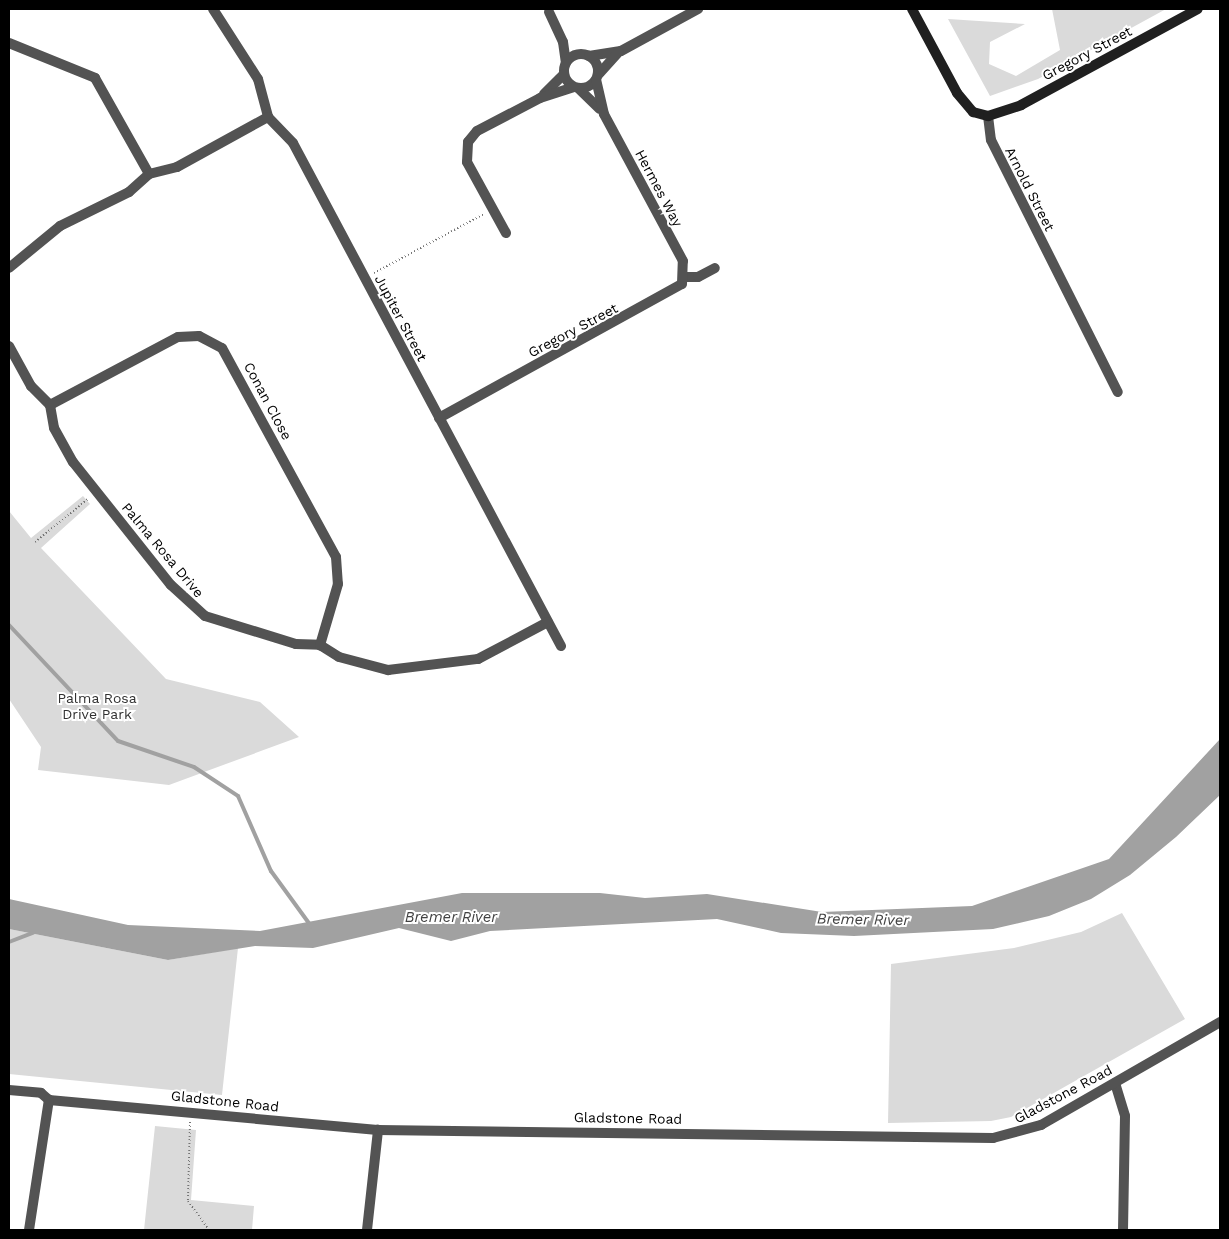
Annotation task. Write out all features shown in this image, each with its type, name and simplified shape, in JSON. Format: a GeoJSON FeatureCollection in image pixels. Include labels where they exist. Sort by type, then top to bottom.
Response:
{"type":"FeatureCollection","features":[{"type":"Feature","properties":{"kind":"main road"},"geometry":{"type":"LineString","coordinates":[[912,9],[965,104],[988,116]]}},
{"type":"Feature","properties":{"kind":"main road","name":"Gregory Street"},"geometry":{"type":"LineString","coordinates":[[988,116],[1021,105],[1198,9]]}},
{"type":"Feature","properties":{"kind":"street","name":"Jupiter Street"},"geometry":{"type":"LineString","coordinates":[[213,9],[258,79],[268,117],[293,143],[561,646]]}},
{"type":"Feature","properties":{"kind":"street"},"geometry":{"type":"LineString","coordinates":[[540,98],[565,68],[586,55],[620,50],[698,9]]}},
{"type":"Feature","properties":{"kind":"street"},"geometry":{"type":"LineString","coordinates":[[549,12],[559,32],[586,55]]}},
{"type":"Feature","properties":{"kind":"street","name":"Hermes Way"},"geometry":{"type":"LineString","coordinates":[[559,32],[565,68],[575,88],[604,114]]}},
{"type":"Feature","properties":{"kind":"street"},"geometry":{"type":"LineString","coordinates":[[9,43],[96,78],[149,174]]}},
{"type":"Feature","properties":{"kind":"street"},"geometry":{"type":"LineString","coordinates":[[506,233],[467,162],[468,142],[477,131],[540,98],[575,88],[597,77],[620,50]]}},
{"type":"Feature","properties":{"kind":"street","name":"Hermes Way"},"geometry":{"type":"LineString","coordinates":[[586,55],[597,77],[604,114],[683,261],[685,277]]}},
{"type":"Feature","properties":{"kind":"street","name":"Arnold Street"},"geometry":{"type":"LineString","coordinates":[[988,116],[995,150],[1118,392]]}},
{"type":"Feature","properties":{"kind":"street"},"geometry":{"type":"LineString","coordinates":[[9,268],[60,226],[129,192],[149,174],[177,167],[268,117]]}},
{"type":"Feature","properties":{"kind":"street"},"geometry":{"type":"LineString","coordinates":[[685,277],[698,277],[715,268]]}},
{"type":"Feature","properties":{"kind":"street","name":"Gregory Street"},"geometry":{"type":"LineString","coordinates":[[439,418],[670,294],[685,277]]}},
{"type":"Feature","properties":{"kind":"street","name":"Conan Close"},"geometry":{"type":"LineString","coordinates":[[50,405],[178,337],[199,336],[222,348],[336,557],[338,584],[320,644]]}},
{"type":"Feature","properties":{"kind":"street","name":"Palma Rosa Drive"},"geometry":{"type":"LineString","coordinates":[[9,346],[31,386],[50,405],[62,445],[97,492],[194,609],[296,644],[320,644]]}},
{"type":"Feature","properties":{"kind":"street"},"geometry":{"type":"LineString","coordinates":[[320,644],[339,657],[388,670],[478,659],[548,622]]}},
{"type":"Feature","properties":{"kind":"street","name":"Gladstone Road"},"geometry":{"type":"LineString","coordinates":[[9,1090],[41,1093],[49,1100],[378,1130],[993,1138],[1034,1128],[1220,1022]]}},
{"type":"Feature","properties":{"kind":"street"},"geometry":{"type":"LineString","coordinates":[[1115,1083],[1125,1116],[1123,1230]]}},
{"type":"Feature","properties":{"kind":"street"},"geometry":{"type":"LineString","coordinates":[[29,1230],[49,1100]]}},
{"type":"Feature","properties":{"kind":"street"},"geometry":{"type":"LineString","coordinates":[[367,1230],[378,1130]]}},
{"type":"Feature","properties":{"kind":"path"},"geometry":{"type":"LineString","coordinates":[[364,279],[493,209]]}},
{"type":"Feature","properties":{"kind":"path"},"geometry":{"type":"LineString","coordinates":[[35,542],[97,492]]}},
{"type":"Feature","properties":{"kind":"path"},"geometry":{"type":"LineString","coordinates":[[190,1112],[188,1201],[209,1230]]}},
{"type":"Feature","properties":{"kind":"green space"},"geometry":{"type":"Polygon","coordinates":[[[1052,9],[1166,9],[1038,79],[990,96],[948,19],[1025,24],[990,42],[989,64],[1016,76],[1060,50],[1052,9]]]}},
{"type":"Feature","properties":{"kind":"green space","name":"Palma Rosa Drive Park"},"geometry":{"type":"Polygon","coordinates":[[[83,496],[90,504],[41,548],[166,679],[260,702],[299,737],[169,785],[38,770],[41,747],[9,699],[9,511],[31,538],[83,496]]]}},
{"type":"Feature","properties":{"kind":"green space"},"geometry":{"type":"Polygon","coordinates":[[[1122,913],[1185,1019],[1011,1117],[991,1121],[888,1123],[891,964],[1014,948],[1081,932],[1122,913]]]}},
{"type":"Feature","properties":{"kind":"green space"},"geometry":{"type":"Polygon","coordinates":[[[9,929],[168,960],[238,948],[222,1095],[9,1074],[9,929]]]}},
{"type":"Feature","properties":{"kind":"green space"},"geometry":{"type":"Polygon","coordinates":[[[155,1126],[196,1130],[191,1200],[254,1206],[252,1230],[144,1230],[155,1126]]]}},
{"type":"Feature","properties":{"kind":"water","name":"Bremer River"},"geometry":{"type":"Polygon","coordinates":[[[1220,739],[1220,795],[1176,837],[1130,875],[1091,899],[1049,916],[993,929],[854,936],[781,933],[717,919],[490,931],[451,941],[399,928],[313,948],[255,946],[168,960],[9,929],[9,899],[128,925],[260,931],[462,893],[600,893],[645,898],[707,894],[822,912],[972,906],[1109,859],[1220,739]]]}},
{"type":"Feature","properties":{"kind":"waterway"},"geometry":{"type":"LineString","coordinates":[[9,625],[118,741],[194,767],[238,796],[271,871],[311,926]]}},
{"type":"Feature","properties":{"kind":"waterway"},"geometry":{"type":"LineString","coordinates":[[9,942],[33,933]]}}]}
